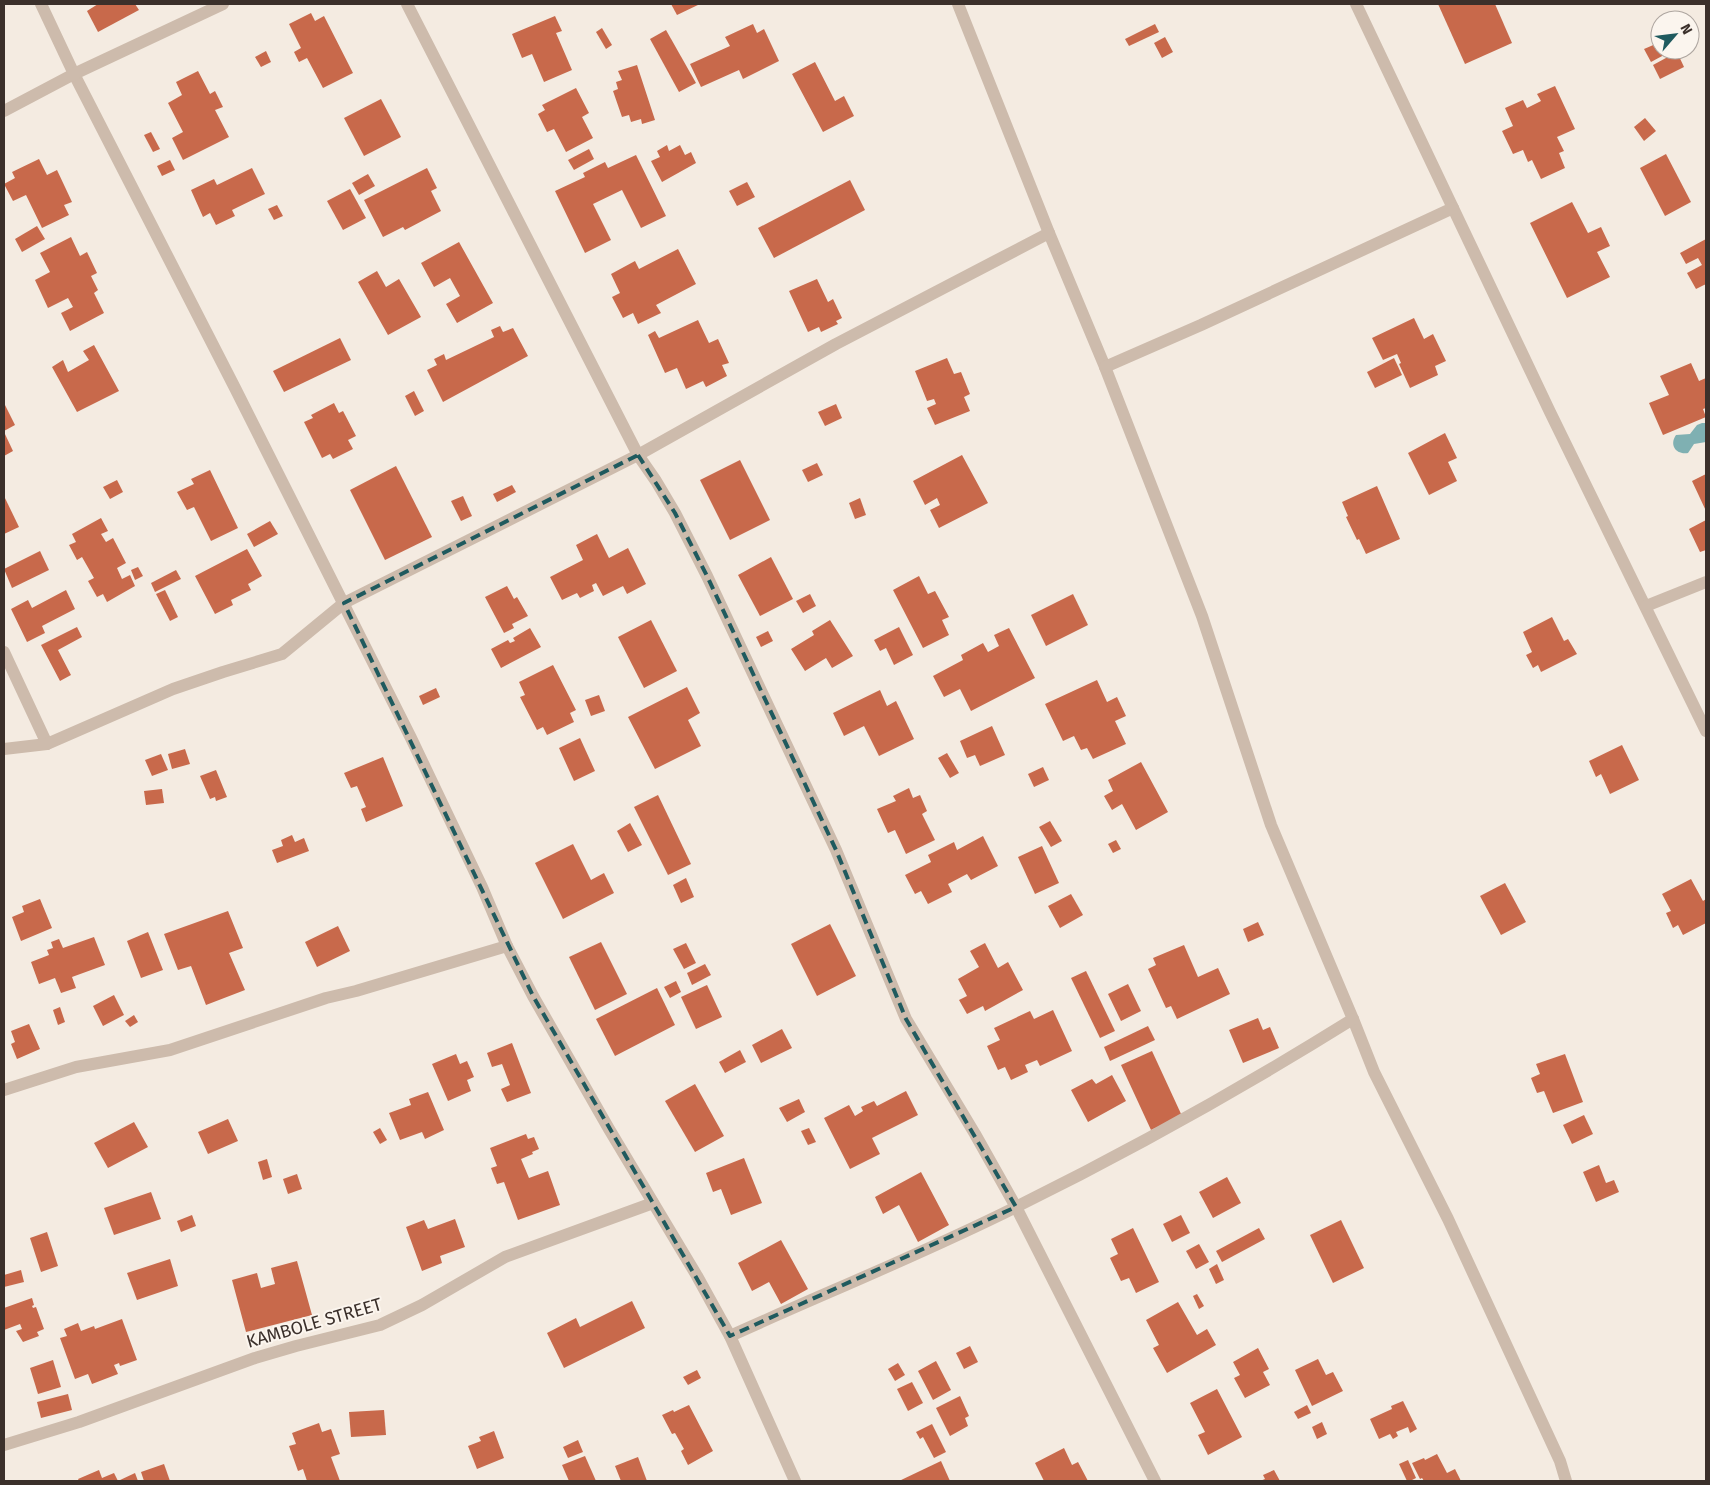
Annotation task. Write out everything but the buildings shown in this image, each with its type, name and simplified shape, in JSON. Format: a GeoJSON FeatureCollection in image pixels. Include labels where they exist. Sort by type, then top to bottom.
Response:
{"type":"FeatureCollection","features":[{"type":"Feature","properties":{"kind":"street"},"geometry":{"type":"LineString","coordinates":[[41,4],[74,74],[411,738],[482,887],[507,946],[533,996],[697,1276],[730,1336],[795,1481]]}},
{"type":"Feature","properties":{"kind":"street"},"geometry":{"type":"LineString","coordinates":[[4,111],[74,74],[223,4]]}},
{"type":"Feature","properties":{"kind":"street"},"geometry":{"type":"LineString","coordinates":[[407,4],[638,455],[675,513],[706,576],[836,850],[906,1019],[1016,1207],[1155,1481]]}},
{"type":"Feature","properties":{"kind":"street"},"geometry":{"type":"LineString","coordinates":[[958,4],[1105,367],[1202,616],[1272,825],[1374,1072],[1448,1219],[1560,1461],[1566,1481]]}},
{"type":"Feature","properties":{"kind":"street"},"geometry":{"type":"LineString","coordinates":[[1356,4],[1550,412],[1706,731]]}},
{"type":"Feature","properties":{"kind":"street"},"geometry":{"type":"LineString","coordinates":[[1105,367],[1210,322],[1453,208]]}},
{"type":"Feature","properties":{"kind":"street"},"geometry":{"type":"LineString","coordinates":[[4,749],[47,744],[173,689],[282,654],[344,603],[638,455],[836,344],[1049,232]]}},
{"type":"Feature","properties":{"kind":"street"},"geometry":{"type":"LineString","coordinates":[[1646,606],[1706,582]]}},
{"type":"Feature","properties":{"kind":"street"},"geometry":{"type":"LineString","coordinates":[[4,652],[47,744]]}},
{"type":"Feature","properties":{"kind":"street"},"geometry":{"type":"LineString","coordinates":[[4,1090],[76,1067],[170,1050],[326,998],[356,991],[507,946]]}},
{"type":"Feature","properties":{"kind":"street"},"geometry":{"type":"LineString","coordinates":[[730,1336],[868,1276],[1016,1207],[1160,1131],[1280,1064],[1353,1019]]}},
{"type":"Feature","properties":{"kind":"street","name":"KAMBOLE STREET"},"geometry":{"type":"LineString","coordinates":[[4,1445],[79,1422],[255,1358],[380,1325],[422,1305],[504,1257],[653,1203]]}},
{"type":"Feature","properties":{"kind":"highlighted area"},"geometry":{"type":"Polygon","coordinates":[[[638,455],[675,513],[707,576],[836,850],[906,1019],[1016,1207],[730,1336],[533,996],[344,603],[638,455]]]}},
{"type":"Feature","properties":{"kind":"water"},"geometry":{"type":"Polygon","coordinates":[[[1706,423],[1706,442],[1694,444],[1688,453],[1677,451],[1673,442],[1676,435],[1690,434],[1697,425],[1706,423]]]}}]}
